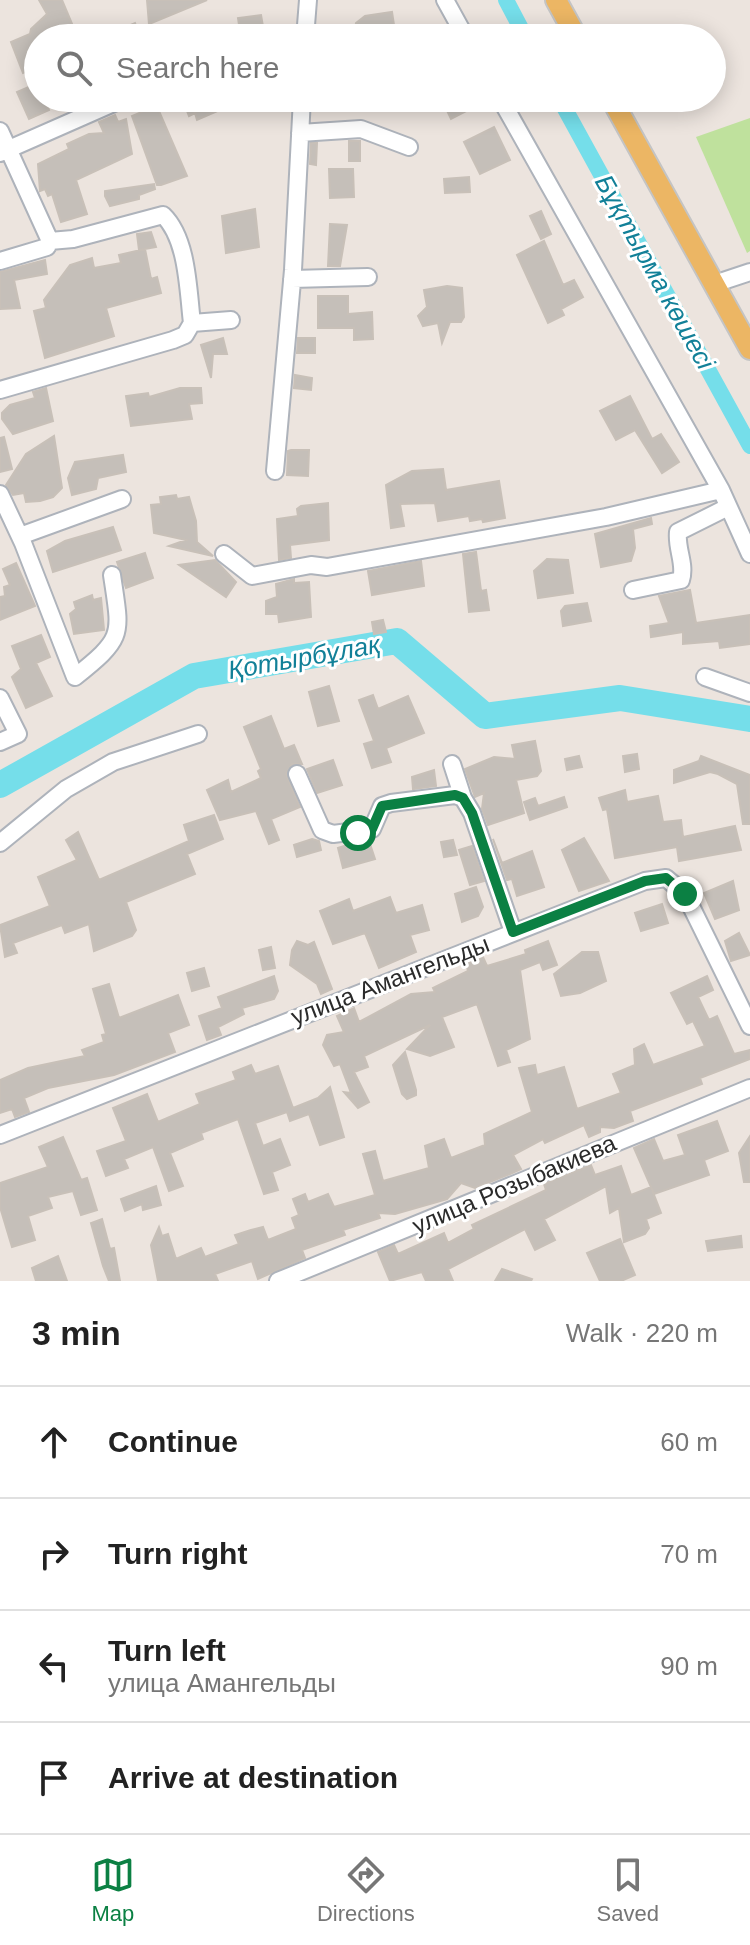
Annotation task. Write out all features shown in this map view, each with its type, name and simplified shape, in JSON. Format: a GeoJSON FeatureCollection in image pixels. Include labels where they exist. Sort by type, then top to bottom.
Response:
{"type":"FeatureCollection","features":[{"type":"Feature","properties":{"kind":"main road"},"geometry":{"type":"LineString","coordinates":[[556,0],[569,24]]}},
{"type":"Feature","properties":{"kind":"main road"},"geometry":{"type":"LineString","coordinates":[[619,112],[750,349]]}},
{"type":"Feature","properties":{"kind":"street"},"geometry":{"type":"LineString","coordinates":[[306,24],[308,0]]}},
{"type":"Feature","properties":{"kind":"street"},"geometry":{"type":"LineString","coordinates":[[445,0],[458,24]]}},
{"type":"Feature","properties":{"kind":"street"},"geometry":{"type":"LineString","coordinates":[[4,151],[93,112]]}},
{"type":"Feature","properties":{"kind":"street"},"geometry":{"type":"LineString","coordinates":[[275,471],[292,279],[301,112]]}},
{"type":"Feature","properties":{"kind":"street"},"geometry":{"type":"LineString","coordinates":[[508,112],[721,490],[750,554]]}},
{"type":"Feature","properties":{"kind":"street"},"geometry":{"type":"LineString","coordinates":[[300,133],[361,129],[409,147]]}},
{"type":"Feature","properties":{"kind":"street"},"geometry":{"type":"LineString","coordinates":[[0,131],[4,151],[50,241]]}},
{"type":"Feature","properties":{"kind":"street"},"geometry":{"type":"LineString","coordinates":[[0,390],[173,340],[185,335],[192,323],[179,240],[172,223],[163,215],[73,239],[50,241]]}},
{"type":"Feature","properties":{"kind":"street"},"geometry":{"type":"LineString","coordinates":[[0,261],[47,247],[50,241]]}},
{"type":"Feature","properties":{"kind":"street"},"geometry":{"type":"LineString","coordinates":[[714,284],[750,272]]}},
{"type":"Feature","properties":{"kind":"street"},"geometry":{"type":"LineString","coordinates":[[292,279],[368,277]]}},
{"type":"Feature","properties":{"kind":"street"},"geometry":{"type":"LineString","coordinates":[[192,323],[231,320]]}},
{"type":"Feature","properties":{"kind":"street"},"geometry":{"type":"LineString","coordinates":[[224,554],[252,576],[311,565],[327,567],[606,517],[721,490]]}},
{"type":"Feature","properties":{"kind":"street"},"geometry":{"type":"LineString","coordinates":[[0,494],[6,521],[20,536],[75,677],[107,651],[120,630],[112,575]]}},
{"type":"Feature","properties":{"kind":"street"},"geometry":{"type":"LineString","coordinates":[[20,536],[122,499]]}},
{"type":"Feature","properties":{"kind":"street"},"geometry":{"type":"LineString","coordinates":[[633,590],[681,580],[684,570],[676,544],[678,532],[728,507]]}},
{"type":"Feature","properties":{"kind":"street"},"geometry":{"type":"LineString","coordinates":[[705,677],[750,693]]}},
{"type":"Feature","properties":{"kind":"street"},"geometry":{"type":"LineString","coordinates":[[0,698],[18,734],[0,742]]}},
{"type":"Feature","properties":{"kind":"street"},"geometry":{"type":"LineString","coordinates":[[0,843],[66,789],[113,762],[198,734]]}},
{"type":"Feature","properties":{"kind":"street"},"geometry":{"type":"LineString","coordinates":[[452,764],[513,932]]}},
{"type":"Feature","properties":{"kind":"street"},"geometry":{"type":"LineString","coordinates":[[297,774],[322,830],[333,834],[372,829],[382,806],[391,803],[455,795],[463,798]]}},
{"type":"Feature","properties":{"kind":"street","name":"улица Амангельды"},"geometry":{"type":"LineString","coordinates":[[0,1135],[645,881],[666,878],[685,894],[750,1026]]}},
{"type":"Feature","properties":{"kind":"street","name":"улица Розыбакиева"},"geometry":{"type":"LineString","coordinates":[[278,1281],[750,1088]]}},
{"type":"Feature","properties":{"kind":"green space"},"geometry":{"type":"Polygon","coordinates":[[[750,118],[750,251],[747,253],[696,137],[750,118]]]}},
{"type":"Feature","properties":{"kind":"building"},"geometry":{"type":"Polygon","coordinates":[[[39,0],[62,0],[72,24],[36,24],[47,14],[39,0]]]}},
{"type":"Feature","properties":{"kind":"building"},"geometry":{"type":"Polygon","coordinates":[[[147,0],[207,0],[149,24],[147,0]]]}},
{"type":"Feature","properties":{"kind":"building"},"geometry":{"type":"Polygon","coordinates":[[[392,12],[394,24],[356,24],[365,16],[392,12]]]}},
{"type":"Feature","properties":{"kind":"building"},"geometry":{"type":"Polygon","coordinates":[[[261,15],[263,24],[239,24],[238,18],[261,15]]]}},
{"type":"Feature","properties":{"kind":"building"},"geometry":{"type":"Polygon","coordinates":[[[24,37],[24,73],[23,73],[11,42],[24,37]]]}},
{"type":"Feature","properties":{"kind":"building"},"geometry":{"type":"Polygon","coordinates":[[[24,89],[24,108],[17,92],[24,89]]]}},
{"type":"Feature","properties":{"kind":"building"},"geometry":{"type":"Polygon","coordinates":[[[26,112],[45,112],[29,119],[26,112]]]}},
{"type":"Feature","properties":{"kind":"building"},"geometry":{"type":"Polygon","coordinates":[[[142,112],[159,112],[187,176],[157,185],[132,116],[142,112]]]}},
{"type":"Feature","properties":{"kind":"building"},"geometry":{"type":"Polygon","coordinates":[[[187,112],[215,112],[197,120],[195,113],[189,116],[187,112]]]}},
{"type":"Feature","properties":{"kind":"building"},"geometry":{"type":"Polygon","coordinates":[[[448,112],[464,112],[451,119],[448,112]]]}},
{"type":"Feature","properties":{"kind":"building"},"geometry":{"type":"Polygon","coordinates":[[[115,115],[118,122],[126,119],[132,154],[76,180],[87,214],[61,222],[52,194],[48,196],[45,189],[40,191],[38,164],[69,149],[67,144],[89,134],[104,133],[99,122],[115,115]]]}},
{"type":"Feature","properties":{"kind":"building"},"geometry":{"type":"Polygon","coordinates":[[[494,127],[510,160],[480,174],[464,142],[494,127]]]}},
{"type":"Feature","properties":{"kind":"building"},"geometry":{"type":"Polygon","coordinates":[[[349,141],[360,141],[360,161],[349,161],[349,141]]]}},
{"type":"Feature","properties":{"kind":"building"},"geometry":{"type":"Polygon","coordinates":[[[311,143],[317,143],[316,165],[310,164],[311,143]]]}},
{"type":"Feature","properties":{"kind":"building"},"geometry":{"type":"Polygon","coordinates":[[[329,169],[353,169],[354,197],[330,198],[329,169]]]}},
{"type":"Feature","properties":{"kind":"building"},"geometry":{"type":"Polygon","coordinates":[[[469,177],[470,192],[445,193],[444,179],[469,177]]]}},
{"type":"Feature","properties":{"kind":"building"},"geometry":{"type":"Polygon","coordinates":[[[154,184],[155,189],[139,195],[139,199],[110,206],[105,196],[105,191],[154,184]]]}},
{"type":"Feature","properties":{"kind":"building"},"geometry":{"type":"Polygon","coordinates":[[[255,209],[259,247],[226,253],[222,216],[255,209]]]}},
{"type":"Feature","properties":{"kind":"building"},"geometry":{"type":"Polygon","coordinates":[[[541,211],[551,234],[541,239],[530,216],[541,211]]]}},
{"type":"Feature","properties":{"kind":"building"},"geometry":{"type":"Polygon","coordinates":[[[330,224],[347,225],[340,266],[328,266],[330,224]]]}},
{"type":"Feature","properties":{"kind":"building"},"geometry":{"type":"Polygon","coordinates":[[[151,232],[156,247],[139,250],[137,234],[151,232]]]}},
{"type":"Feature","properties":{"kind":"building"},"geometry":{"type":"Polygon","coordinates":[[[544,241],[563,285],[574,280],[583,297],[561,309],[564,315],[548,323],[517,255],[544,241]]]}},
{"type":"Feature","properties":{"kind":"building"},"geometry":{"type":"Polygon","coordinates":[[[145,249],[151,279],[157,277],[161,293],[106,308],[114,336],[45,358],[34,311],[46,308],[44,300],[70,265],[92,258],[94,268],[121,263],[119,255],[145,249]]]}},
{"type":"Feature","properties":{"kind":"building"},"geometry":{"type":"Polygon","coordinates":[[[45,260],[47,274],[14,280],[20,308],[0,309],[0,272],[45,260]]]}},
{"type":"Feature","properties":{"kind":"building"},"geometry":{"type":"Polygon","coordinates":[[[447,286],[462,288],[464,317],[461,322],[450,322],[442,343],[438,323],[423,326],[418,316],[427,307],[424,290],[447,286]]]}},
{"type":"Feature","properties":{"kind":"building"},"geometry":{"type":"Polygon","coordinates":[[[318,296],[348,296],[348,314],[372,312],[373,339],[354,340],[354,328],[318,328],[318,296]]]}},
{"type":"Feature","properties":{"kind":"building"},"geometry":{"type":"Polygon","coordinates":[[[223,338],[227,354],[213,354],[211,378],[201,345],[223,338]]]}},
{"type":"Feature","properties":{"kind":"building"},"geometry":{"type":"Polygon","coordinates":[[[298,338],[315,338],[315,353],[297,353],[298,338]]]}},
{"type":"Feature","properties":{"kind":"building"},"geometry":{"type":"Polygon","coordinates":[[[295,375],[312,378],[311,390],[294,388],[295,375]]]}},
{"type":"Feature","properties":{"kind":"building"},"geometry":{"type":"Polygon","coordinates":[[[46,388],[53,421],[13,434],[2,419],[2,413],[10,405],[35,398],[33,392],[46,388]]]}},
{"type":"Feature","properties":{"kind":"building"},"geometry":{"type":"Polygon","coordinates":[[[180,388],[201,388],[202,403],[189,404],[192,419],[131,426],[126,396],[148,393],[149,397],[180,388]]]}},
{"type":"Feature","properties":{"kind":"building"},"geometry":{"type":"Polygon","coordinates":[[[630,396],[652,439],[661,434],[679,462],[662,473],[635,430],[616,440],[600,411],[630,396]]]}},
{"type":"Feature","properties":{"kind":"building"},"geometry":{"type":"Polygon","coordinates":[[[54,436],[62,488],[53,497],[40,501],[26,502],[24,493],[13,495],[6,485],[26,454],[54,436]]]}},
{"type":"Feature","properties":{"kind":"building"},"geometry":{"type":"Polygon","coordinates":[[[4,437],[12,469],[0,472],[0,438],[4,437]]]}},
{"type":"Feature","properties":{"kind":"building"},"geometry":{"type":"Polygon","coordinates":[[[309,450],[308,476],[287,475],[288,451],[309,450]]]}},
{"type":"Feature","properties":{"kind":"building"},"geometry":{"type":"Polygon","coordinates":[[[123,455],[126,472],[98,478],[96,489],[72,495],[68,478],[75,462],[123,455]]]}},
{"type":"Feature","properties":{"kind":"building"},"geometry":{"type":"Polygon","coordinates":[[[443,469],[446,490],[499,481],[505,518],[483,522],[482,519],[470,521],[469,516],[438,521],[435,503],[400,504],[404,526],[391,528],[386,485],[412,471],[443,469]]]}},
{"type":"Feature","properties":{"kind":"building"},"geometry":{"type":"Polygon","coordinates":[[[176,495],[177,499],[189,497],[196,521],[197,542],[213,556],[169,546],[186,540],[154,533],[151,505],[161,504],[160,497],[176,495]]]}},
{"type":"Feature","properties":{"kind":"building"},"geometry":{"type":"Polygon","coordinates":[[[328,503],[329,540],[290,545],[291,558],[279,560],[277,519],[298,516],[297,509],[301,506],[328,503]]]}},
{"type":"Feature","properties":{"kind":"building"},"geometry":{"type":"Polygon","coordinates":[[[651,518],[652,524],[633,529],[635,548],[631,561],[601,567],[595,534],[651,518]]]}},
{"type":"Feature","properties":{"kind":"building"},"geometry":{"type":"Polygon","coordinates":[[[113,527],[121,550],[53,572],[47,551],[65,541],[113,527]]]}},
{"type":"Feature","properties":{"kind":"building"},"geometry":{"type":"Polygon","coordinates":[[[476,552],[481,591],[486,590],[489,610],[469,612],[463,554],[476,552]]]}},
{"type":"Feature","properties":{"kind":"building"},"geometry":{"type":"Polygon","coordinates":[[[145,553],[153,578],[126,588],[117,562],[145,553]]]}},
{"type":"Feature","properties":{"kind":"building"},"geometry":{"type":"Polygon","coordinates":[[[547,559],[568,560],[573,593],[538,598],[534,571],[547,559]]]}},
{"type":"Feature","properties":{"kind":"building"},"geometry":{"type":"Polygon","coordinates":[[[215,560],[236,582],[226,597],[179,565],[215,560]]]}},
{"type":"Feature","properties":{"kind":"building"},"geometry":{"type":"Polygon","coordinates":[[[421,561],[424,586],[372,595],[368,571],[421,561]]]}},
{"type":"Feature","properties":{"kind":"building"},"geometry":{"type":"Polygon","coordinates":[[[16,563],[35,606],[0,620],[0,597],[5,596],[4,587],[10,585],[3,569],[16,563]]]}},
{"type":"Feature","properties":{"kind":"building"},"geometry":{"type":"Polygon","coordinates":[[[294,579],[294,583],[309,582],[311,617],[279,622],[278,614],[266,614],[266,601],[277,597],[276,584],[294,579]]]}},
{"type":"Feature","properties":{"kind":"building"},"geometry":{"type":"Polygon","coordinates":[[[690,590],[696,623],[750,615],[750,644],[720,648],[719,641],[683,644],[683,632],[651,637],[650,626],[669,623],[659,596],[690,590]]]}},
{"type":"Feature","properties":{"kind":"building"},"geometry":{"type":"Polygon","coordinates":[[[92,595],[93,600],[101,598],[104,630],[74,634],[70,614],[76,609],[74,602],[92,595]]]}},
{"type":"Feature","properties":{"kind":"building"},"geometry":{"type":"Polygon","coordinates":[[[587,603],[591,621],[563,626],[561,611],[565,606],[587,603]]]}},
{"type":"Feature","properties":{"kind":"building"},"geometry":{"type":"Polygon","coordinates":[[[383,620],[386,632],[374,634],[372,622],[383,620]]]}},
{"type":"Feature","properties":{"kind":"building"},"geometry":{"type":"Polygon","coordinates":[[[41,635],[50,657],[36,663],[52,696],[26,708],[12,677],[21,669],[12,646],[41,635]]]}},
{"type":"Feature","properties":{"kind":"building"},"geometry":{"type":"Polygon","coordinates":[[[329,686],[339,721],[318,726],[309,692],[329,686]]]}},
{"type":"Feature","properties":{"kind":"building"},"geometry":{"type":"Polygon","coordinates":[[[373,695],[378,709],[408,696],[424,733],[386,748],[391,762],[372,768],[364,744],[374,741],[359,700],[373,695]]]}},
{"type":"Feature","properties":{"kind":"building"},"geometry":{"type":"Polygon","coordinates":[[[271,716],[284,749],[294,745],[302,764],[292,764],[286,774],[300,807],[271,819],[279,840],[269,844],[256,811],[220,820],[207,790],[228,780],[231,792],[261,778],[258,771],[261,769],[244,727],[271,716]]]}},
{"type":"Feature","properties":{"kind":"building"},"geometry":{"type":"Polygon","coordinates":[[[535,741],[541,771],[537,776],[516,780],[524,813],[488,825],[482,809],[484,793],[475,797],[465,769],[494,757],[515,759],[512,745],[535,741]]]}},
{"type":"Feature","properties":{"kind":"building"},"geometry":{"type":"Polygon","coordinates":[[[637,754],[639,769],[625,772],[623,756],[637,754]]]}},
{"type":"Feature","properties":{"kind":"building"},"geometry":{"type":"Polygon","coordinates":[[[579,756],[582,767],[567,770],[565,759],[579,756]]]}},
{"type":"Feature","properties":{"kind":"building"},"geometry":{"type":"Polygon","coordinates":[[[701,756],[750,775],[750,824],[743,824],[737,784],[710,772],[674,783],[674,770],[699,761],[701,756]]]}},
{"type":"Feature","properties":{"kind":"building"},"geometry":{"type":"Polygon","coordinates":[[[333,760],[342,785],[317,793],[307,769],[333,760]]]}},
{"type":"Feature","properties":{"kind":"building"},"geometry":{"type":"Polygon","coordinates":[[[434,770],[436,786],[413,789],[412,777],[434,770]]]}},
{"type":"Feature","properties":{"kind":"building"},"geometry":{"type":"Polygon","coordinates":[[[625,790],[627,802],[658,796],[663,822],[681,820],[683,837],[735,826],[741,850],[679,861],[677,847],[615,858],[607,809],[603,810],[599,798],[625,790]]]}},
{"type":"Feature","properties":{"kind":"building"},"geometry":{"type":"Polygon","coordinates":[[[564,797],[567,807],[530,820],[524,802],[535,798],[538,806],[564,797]]]}},
{"type":"Feature","properties":{"kind":"building"},"geometry":{"type":"Polygon","coordinates":[[[214,815],[223,839],[187,854],[195,874],[126,902],[136,930],[132,936],[94,951],[89,924],[65,933],[62,925],[13,943],[17,953],[5,957],[0,925],[50,906],[38,877],[77,860],[66,840],[78,832],[99,880],[189,841],[184,825],[214,815]]]}},
{"type":"Feature","properties":{"kind":"building"},"geometry":{"type":"Polygon","coordinates":[[[584,838],[609,881],[579,891],[562,850],[584,838]]]}},
{"type":"Feature","properties":{"kind":"building"},"geometry":{"type":"Polygon","coordinates":[[[312,839],[319,841],[321,850],[297,857],[294,845],[312,839]]]}},
{"type":"Feature","properties":{"kind":"building"},"geometry":{"type":"Polygon","coordinates":[[[493,839],[502,863],[532,851],[544,887],[517,896],[512,879],[507,880],[493,839]]]}},
{"type":"Feature","properties":{"kind":"building"},"geometry":{"type":"Polygon","coordinates":[[[453,840],[457,855],[444,857],[441,842],[453,840]]]}},
{"type":"Feature","properties":{"kind":"building"},"geometry":{"type":"Polygon","coordinates":[[[357,842],[359,847],[370,844],[375,859],[343,868],[338,848],[357,842]]]}},
{"type":"Feature","properties":{"kind":"building"},"geometry":{"type":"Polygon","coordinates":[[[472,846],[484,881],[470,885],[459,850],[472,846]]]}},
{"type":"Feature","properties":{"kind":"building"},"geometry":{"type":"Polygon","coordinates":[[[733,881],[739,910],[715,919],[704,893],[733,881]]]}},
{"type":"Feature","properties":{"kind":"building"},"geometry":{"type":"Polygon","coordinates":[[[476,887],[483,907],[478,916],[462,922],[455,894],[476,887]]]}},
{"type":"Feature","properties":{"kind":"building"},"geometry":{"type":"Polygon","coordinates":[[[390,897],[396,913],[422,905],[429,930],[410,935],[416,952],[379,968],[365,933],[333,944],[320,911],[349,899],[353,911],[390,897]]]}},
{"type":"Feature","properties":{"kind":"building"},"geometry":{"type":"Polygon","coordinates":[[[662,904],[668,923],[641,931],[635,913],[662,904]]]}},
{"type":"Feature","properties":{"kind":"building"},"geometry":{"type":"Polygon","coordinates":[[[739,933],[750,955],[731,961],[725,941],[739,933]]]}},
{"type":"Feature","properties":{"kind":"building"},"geometry":{"type":"Polygon","coordinates":[[[297,941],[308,945],[314,942],[332,989],[321,994],[317,984],[290,965],[297,941]]]}},
{"type":"Feature","properties":{"kind":"building"},"geometry":{"type":"Polygon","coordinates":[[[548,941],[557,965],[543,970],[540,962],[520,970],[530,1039],[506,1050],[510,1062],[498,1066],[477,1004],[442,1017],[454,1047],[430,1056],[407,1049],[430,1025],[364,1056],[368,1067],[354,1072],[369,1102],[358,1108],[344,1092],[351,1093],[340,1064],[334,1066],[323,1045],[327,1035],[344,1032],[337,1016],[354,1008],[359,1022],[411,994],[435,992],[433,988],[468,971],[466,963],[483,957],[487,966],[526,954],[525,950],[548,941]]]}},
{"type":"Feature","properties":{"kind":"building"},"geometry":{"type":"Polygon","coordinates":[[[271,947],[275,968],[263,970],[259,950],[271,947]]]}},
{"type":"Feature","properties":{"kind":"building"},"geometry":{"type":"Polygon","coordinates":[[[582,952],[598,952],[606,981],[580,993],[561,996],[554,974],[582,952]]]}},
{"type":"Feature","properties":{"kind":"building"},"geometry":{"type":"Polygon","coordinates":[[[204,968],[209,986],[192,991],[187,973],[204,968]]]}},
{"type":"Feature","properties":{"kind":"building"},"geometry":{"type":"Polygon","coordinates":[[[274,976],[278,991],[274,999],[242,1008],[244,1014],[218,1027],[221,1035],[207,1040],[199,1016],[222,1008],[218,997],[274,976]]]}},
{"type":"Feature","properties":{"kind":"building"},"geometry":{"type":"Polygon","coordinates":[[[707,976],[713,990],[698,997],[709,1020],[717,1016],[734,1054],[750,1050],[750,1059],[700,1078],[702,1084],[630,1111],[633,1121],[614,1128],[600,1127],[600,1132],[589,1137],[584,1125],[545,1143],[543,1139],[513,1155],[521,1169],[475,1188],[461,1183],[447,1199],[395,1214],[378,1213],[380,1218],[343,1230],[345,1235],[302,1250],[305,1258],[258,1279],[252,1261],[215,1274],[218,1281],[158,1281],[151,1245],[159,1227],[162,1236],[168,1234],[176,1259],[201,1248],[205,1257],[239,1244],[235,1235],[251,1230],[263,1227],[268,1240],[296,1229],[292,1218],[299,1215],[293,1199],[305,1194],[308,1202],[328,1194],[334,1207],[375,1195],[363,1154],[375,1151],[383,1181],[429,1168],[425,1146],[444,1139],[451,1158],[485,1145],[484,1134],[532,1112],[519,1068],[535,1065],[537,1075],[564,1067],[577,1109],[621,1093],[613,1074],[635,1065],[634,1049],[644,1044],[653,1065],[705,1046],[693,1021],[687,1024],[671,993],[707,976]]]}},
{"type":"Feature","properties":{"kind":"building"},"geometry":{"type":"Polygon","coordinates":[[[109,984],[119,1018],[178,995],[189,1025],[168,1033],[175,1052],[114,1075],[48,1088],[24,1098],[29,1112],[15,1117],[12,1109],[0,1113],[0,1080],[28,1068],[85,1056],[82,1050],[104,1042],[102,1035],[106,1034],[93,989],[109,984]]]}},
{"type":"Feature","properties":{"kind":"building"},"geometry":{"type":"Polygon","coordinates":[[[405,1052],[416,1090],[416,1095],[407,1099],[402,1094],[393,1065],[405,1052]]]}},
{"type":"Feature","properties":{"kind":"building"},"geometry":{"type":"Polygon","coordinates":[[[251,1065],[255,1074],[278,1066],[293,1108],[318,1098],[330,1087],[344,1137],[320,1145],[309,1114],[290,1121],[287,1112],[255,1123],[263,1146],[280,1139],[290,1165],[272,1172],[278,1190],[264,1194],[238,1119],[201,1133],[203,1139],[170,1153],[183,1186],[169,1191],[153,1147],[124,1159],[128,1168],[106,1176],[97,1151],[126,1141],[113,1108],[147,1094],[158,1122],[200,1104],[196,1094],[236,1080],[233,1072],[251,1065]]]}},
{"type":"Feature","properties":{"kind":"building"},"geometry":{"type":"Polygon","coordinates":[[[717,1121],[728,1151],[704,1160],[709,1175],[654,1194],[634,1148],[654,1139],[663,1161],[685,1155],[678,1135],[717,1121]]]}},
{"type":"Feature","properties":{"kind":"building"},"geometry":{"type":"Polygon","coordinates":[[[750,1136],[750,1182],[744,1182],[739,1153],[750,1136]]]}},
{"type":"Feature","properties":{"kind":"building"},"geometry":{"type":"Polygon","coordinates":[[[63,1137],[81,1180],[87,1178],[97,1210],[81,1215],[73,1191],[48,1197],[52,1208],[28,1216],[35,1240],[12,1247],[0,1207],[0,1183],[48,1167],[39,1147],[63,1137]]]}},
{"type":"Feature","properties":{"kind":"building"},"geometry":{"type":"Polygon","coordinates":[[[591,1165],[595,1175],[621,1166],[631,1195],[651,1187],[661,1213],[646,1219],[649,1228],[645,1234],[624,1242],[619,1208],[610,1213],[606,1186],[544,1219],[555,1240],[535,1250],[525,1229],[448,1269],[453,1281],[426,1281],[422,1272],[390,1281],[378,1252],[394,1245],[398,1254],[444,1233],[448,1243],[474,1229],[472,1225],[546,1190],[544,1184],[591,1165]]]}},
{"type":"Feature","properties":{"kind":"building"},"geometry":{"type":"Polygon","coordinates":[[[156,1186],[161,1205],[143,1210],[142,1204],[125,1211],[121,1199],[156,1186]]]}},
{"type":"Feature","properties":{"kind":"building"},"geometry":{"type":"Polygon","coordinates":[[[102,1219],[110,1249],[114,1248],[120,1281],[109,1281],[103,1266],[91,1223],[102,1219]]]}},
{"type":"Feature","properties":{"kind":"building"},"geometry":{"type":"Polygon","coordinates":[[[741,1236],[742,1247],[708,1251],[706,1241],[741,1236]]]}},
{"type":"Feature","properties":{"kind":"building"},"geometry":{"type":"Polygon","coordinates":[[[620,1239],[635,1275],[621,1281],[600,1281],[587,1253],[620,1239]]]}},
{"type":"Feature","properties":{"kind":"building"},"geometry":{"type":"Polygon","coordinates":[[[58,1256],[67,1281],[36,1281],[32,1268],[58,1256]]]}},
{"type":"Feature","properties":{"kind":"building"},"geometry":{"type":"Polygon","coordinates":[[[502,1269],[532,1279],[495,1281],[502,1269]]]}},
{"type":"Feature","properties":{"kind":"waterway","name":"Бұқтырма көшесі"},"geometry":{"type":"LineString","coordinates":[[506,0],[519,24]]}},
{"type":"Feature","properties":{"kind":"waterway","name":"Бұқтырма көшесі"},"geometry":{"type":"LineString","coordinates":[[567,112],[750,446]]}},
{"type":"Feature","properties":{"kind":"waterway","name":"Қотырбұлақ"},"geometry":{"type":"LineString","coordinates":[[0,785],[194,676],[397,641],[485,716],[620,698],[750,719]]}},
{"type":"Feature","properties":{"kind":"route"},"geometry":{"type":"LineString","coordinates":[[358,833],[372,829],[382,806],[455,795],[463,798],[472,813],[513,932],[645,881],[666,878],[685,894]]}}]}
